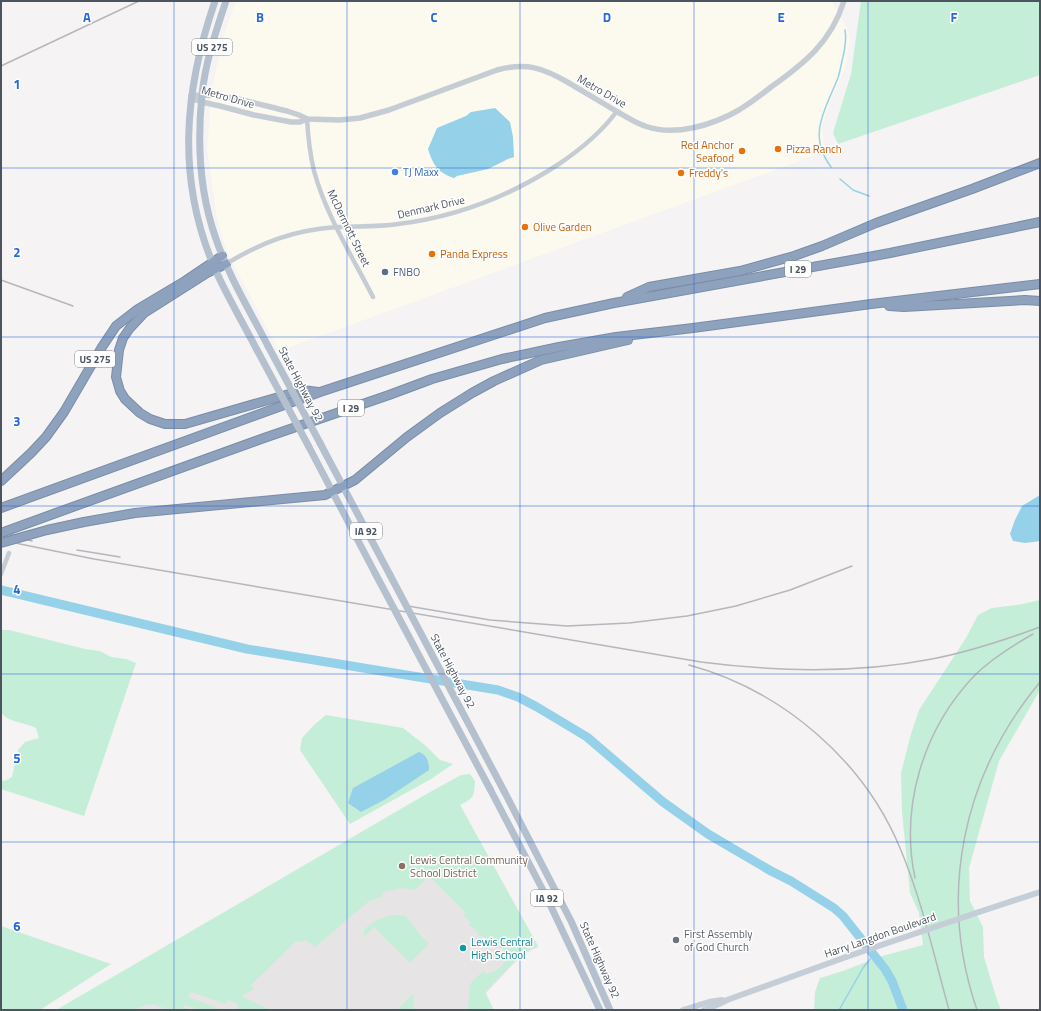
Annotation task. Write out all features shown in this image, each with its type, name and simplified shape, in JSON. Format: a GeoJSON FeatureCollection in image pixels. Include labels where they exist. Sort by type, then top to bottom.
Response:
{"type":"FeatureCollection","features":[{"type":"Feature","properties":{"kind":"highway"},"geometry":{"type":"LineString","coordinates":[[614,303],[648,287],[740,271],[794,256],[882,221],[1040,163]]}},
{"type":"Feature","properties":{"kind":"highway"},"geometry":{"type":"LineString","coordinates":[[1016,228],[1040,218]]}},
{"type":"Feature","properties":{"kind":"highway","name":"I 29"},"geometry":{"type":"LineString","coordinates":[[1,508],[320,392],[545,318],[614,303],[890,253],[1040,222]]}},
{"type":"Feature","properties":{"kind":"highway"},"geometry":{"type":"LineString","coordinates":[[981,235],[1040,228]]}},
{"type":"Feature","properties":{"kind":"highway"},"geometry":{"type":"LineString","coordinates":[[212,262],[222,256]]}},
{"type":"Feature","properties":{"kind":"highway","name":"US 275"},"geometry":{"type":"LineString","coordinates":[[1,481],[32,452],[64,412],[116,326],[138,309],[185,281],[212,262]]}},
{"type":"Feature","properties":{"kind":"highway"},"geometry":{"type":"LineString","coordinates":[[226,264],[207,273],[144,313],[130,328],[121,344],[116,370],[117,384],[125,399],[140,413],[150,419],[165,424],[185,424],[303,390],[320,392]]}},
{"type":"Feature","properties":{"kind":"highway","name":"I 29"},"geometry":{"type":"LineString","coordinates":[[1,533],[432,379],[502,359],[616,337],[1040,284]]}},
{"type":"Feature","properties":{"kind":"highway"},"geometry":{"type":"LineString","coordinates":[[871,304],[904,307],[1025,300],[1040,301]]}},
{"type":"Feature","properties":{"kind":"highway"},"geometry":{"type":"LineString","coordinates":[[1,543],[46,530],[135,514],[325,495],[355,480],[407,437],[440,413],[494,381],[541,360],[654,333]]}},
{"type":"Feature","properties":{"kind":"main road","name":"US 275"},"geometry":{"type":"LineString","coordinates":[[212,262],[198,217],[190,176],[188,140],[191,96],[201,46],[214,1]]}},
{"type":"Feature","properties":{"kind":"main road","name":"US 275"},"geometry":{"type":"LineString","coordinates":[[226,1],[210,55],[202,94],[200,157],[204,192],[210,220],[226,264]]}},
{"type":"Feature","properties":{"kind":"main road","name":"IA 92"},"geometry":{"type":"LineString","coordinates":[[212,262],[216,270]]}},
{"type":"Feature","properties":{"kind":"main road","name":"State Highway 92"},"geometry":{"type":"LineString","coordinates":[[226,264],[571,921],[610,1010]]}},
{"type":"Feature","properties":{"kind":"main road","name":"State Highway 92"},"geometry":{"type":"LineString","coordinates":[[216,270],[546,896],[600,1010]]}},
{"type":"Feature","properties":{"kind":"main road","name":"Harry Langdon Boulevard"},"geometry":{"type":"LineString","coordinates":[[704,1010],[727,1000],[846,957],[1040,892]]}},
{"type":"Feature","properties":{"kind":"main road","name":"Harry Langdon Boulevard"},"geometry":{"type":"LineString","coordinates":[[683,1010],[709,1002],[727,1000]]}},
{"type":"Feature","properties":{"kind":"street","name":"Metro Drive"},"geometry":{"type":"LineString","coordinates":[[191,96],[202,94],[216,96],[287,111],[307,119],[340,120],[360,118],[388,110],[497,70],[525,66],[537,68],[549,73],[644,126],[664,130],[694,127],[712,122],[732,113],[800,67],[824,41],[834,25],[844,1]]}},
{"type":"Feature","properties":{"kind":"street","name":"Metro Drive"},"geometry":{"type":"LineString","coordinates":[[191,96],[202,102],[254,115],[291,122],[300,122],[307,119]]}},
{"type":"Feature","properties":{"kind":"street","name":"Denmark Drive"},"geometry":{"type":"LineString","coordinates":[[226,264],[259,245],[283,236],[337,227],[380,226],[425,220],[459,211],[497,197],[539,176],[579,150],[599,134],[617,111]]}},
{"type":"Feature","properties":{"kind":"street","name":"McDermott Street"},"geometry":{"type":"LineString","coordinates":[[307,119],[308,143],[314,170],[327,208],[373,296]]}},
{"type":"Feature","properties":{"kind":"street"},"geometry":{"type":"LineString","coordinates":[[1,574],[9,553]]}},
{"type":"Feature","properties":{"kind":"shaded area"},"geometry":{"type":"Polygon","coordinates":[[[236,1],[832,1],[847,28],[850,39],[845,69],[830,101],[822,127],[824,152],[279,351],[227,252],[217,219],[207,149],[212,88],[225,32],[236,1]]]}},
{"type":"Feature","properties":{"kind":"shaded area","name":"Lewis Central Community School District"},"geometry":{"type":"Polygon","coordinates":[[[449,785],[538,947],[521,956],[486,993],[494,1010],[68,1010],[449,785]]]}},
{"type":"Feature","properties":{"kind":"green space"},"geometry":{"type":"Polygon","coordinates":[[[861,1],[1040,1],[1040,75],[838,144],[833,133],[851,74],[861,1]]]}},
{"type":"Feature","properties":{"kind":"green space"},"geometry":{"type":"Polygon","coordinates":[[[1040,600],[1040,690],[999,761],[969,868],[970,901],[983,927],[984,957],[1001,1010],[814,1010],[815,992],[820,978],[882,956],[923,945],[919,913],[910,893],[902,812],[901,773],[919,710],[966,638],[978,615],[992,608],[1040,600]]]}},
{"type":"Feature","properties":{"kind":"green space"},"geometry":{"type":"Polygon","coordinates":[[[1,630],[9,630],[85,649],[100,651],[111,657],[126,659],[136,663],[84,816],[1,789],[1,780],[5,781],[12,777],[18,750],[25,742],[39,738],[36,728],[13,721],[1,713],[1,630]]]}},
{"type":"Feature","properties":{"kind":"green space"},"geometry":{"type":"Polygon","coordinates":[[[326,715],[403,728],[426,746],[440,760],[453,764],[431,779],[350,824],[300,750],[302,738],[326,715]]]}},
{"type":"Feature","properties":{"kind":"green space"},"geometry":{"type":"Polygon","coordinates":[[[470,774],[475,781],[474,794],[471,799],[460,805],[538,946],[522,954],[485,992],[493,1010],[465,1010],[468,1008],[470,984],[483,971],[486,974],[494,972],[505,961],[508,954],[493,940],[490,942],[483,936],[479,936],[476,930],[469,925],[471,922],[463,915],[465,912],[429,876],[415,890],[402,888],[382,892],[383,896],[368,902],[315,947],[306,940],[300,942],[296,941],[251,985],[254,989],[241,996],[271,1010],[240,1010],[237,1009],[238,1004],[228,1000],[226,1004],[191,992],[188,997],[222,1010],[199,1010],[185,1005],[183,1007],[190,1010],[171,1010],[153,1005],[145,1005],[135,1010],[56,1010],[423,796],[461,775],[470,774]]]}},
{"type":"Feature","properties":{"kind":"green space"},"geometry":{"type":"Polygon","coordinates":[[[394,915],[405,916],[422,937],[429,943],[410,963],[374,927],[364,937],[364,930],[371,924],[382,918],[394,915]]]}},
{"type":"Feature","properties":{"kind":"green space"},"geometry":{"type":"Polygon","coordinates":[[[1,926],[111,964],[40,1010],[1,1010],[1,926]]]}},
{"type":"Feature","properties":{"kind":"green space"},"geometry":{"type":"Polygon","coordinates":[[[413,994],[414,1010],[398,1010],[398,1009],[413,994]]]}},
{"type":"Feature","properties":{"kind":"water"},"geometry":{"type":"Polygon","coordinates":[[[495,108],[510,122],[513,137],[514,157],[488,169],[454,178],[440,171],[434,164],[428,149],[437,128],[466,116],[471,112],[495,108]]]}},
{"type":"Feature","properties":{"kind":"water"},"geometry":{"type":"Polygon","coordinates":[[[1040,495],[1040,541],[1025,543],[1013,541],[1010,534],[1022,506],[1040,495]]]}},
{"type":"Feature","properties":{"kind":"water"},"geometry":{"type":"Polygon","coordinates":[[[419,752],[427,759],[429,770],[384,800],[361,812],[348,803],[353,788],[419,752]]]}},
{"type":"Feature","properties":{"kind":"waterway"},"geometry":{"type":"LineString","coordinates":[[831,167],[820,144],[819,133],[824,112],[838,78],[846,44],[845,30]]}},
{"type":"Feature","properties":{"kind":"waterway"},"geometry":{"type":"LineString","coordinates":[[840,179],[853,190],[869,196]]}},
{"type":"Feature","properties":{"kind":"waterway"},"geometry":{"type":"LineString","coordinates":[[1,590],[247,649],[498,690],[518,697],[587,737],[663,802],[708,834],[791,881],[834,908],[843,916],[885,969],[892,981],[903,1010]]}},
{"type":"Feature","properties":{"kind":"waterway"},"geometry":{"type":"LineString","coordinates":[[839,1010],[863,968],[874,954]]}},
{"type":"Feature","properties":{"kind":"railway"},"geometry":{"type":"LineString","coordinates":[[1,66],[139,1]]}},
{"type":"Feature","properties":{"kind":"railway"},"geometry":{"type":"LineString","coordinates":[[1,280],[73,306]]}},
{"type":"Feature","properties":{"kind":"railway"},"geometry":{"type":"LineString","coordinates":[[1,532],[32,541]]}},
{"type":"Feature","properties":{"kind":"railway"},"geometry":{"type":"LineString","coordinates":[[1,538],[20,544],[94,559],[701,662],[759,668],[816,670],[903,664],[973,649],[1040,627]]}},
{"type":"Feature","properties":{"kind":"railway"},"geometry":{"type":"LineString","coordinates":[[77,550],[120,557]]}},
{"type":"Feature","properties":{"kind":"railway"},"geometry":{"type":"LineString","coordinates":[[408,606],[490,620],[567,626],[629,623],[687,616],[736,606],[790,590],[852,566]]}},
{"type":"Feature","properties":{"kind":"railway"},"geometry":{"type":"LineString","coordinates":[[915,878],[911,851],[911,824],[914,797],[920,770],[929,745],[941,720],[956,697],[974,676],[1002,653],[1033,634]]}},
{"type":"Feature","properties":{"kind":"railway"},"geometry":{"type":"LineString","coordinates":[[689,665],[723,676],[756,692],[786,710],[815,732],[841,758],[864,785],[884,816],[908,868],[927,928],[949,1010]]}},
{"type":"Feature","properties":{"kind":"railway"},"geometry":{"type":"LineString","coordinates":[[977,1010],[965,966],[959,923],[959,880],[965,837],[976,796],[992,756],[1014,718],[1040,682]]}},
{"type":"Feature","properties":{"kind":"place","name":"Pizza Ranch"},"geometry":{"type":"Point","coordinates":[778,149]}},
{"type":"Feature","properties":{"kind":"place","name":"Red Anchor Seafood"},"geometry":{"type":"Point","coordinates":[742,151]}},
{"type":"Feature","properties":{"kind":"place","name":"TJ Maxx"},"geometry":{"type":"Point","coordinates":[395,172]}},
{"type":"Feature","properties":{"kind":"place","name":"Freddy's"},"geometry":{"type":"Point","coordinates":[681,173]}},
{"type":"Feature","properties":{"kind":"place","name":"Olive Garden"},"geometry":{"type":"Point","coordinates":[525,227]}},
{"type":"Feature","properties":{"kind":"place","name":"Panda Express"},"geometry":{"type":"Point","coordinates":[432,254]}},
{"type":"Feature","properties":{"kind":"place","name":"FNBO"},"geometry":{"type":"Point","coordinates":[385,272]}},
{"type":"Feature","properties":{"kind":"place","name":"Lewis Central Community School District"},"geometry":{"type":"Point","coordinates":[402,866]}},
{"type":"Feature","properties":{"kind":"place","name":"First Assembly of God Church"},"geometry":{"type":"Point","coordinates":[676,940]}},
{"type":"Feature","properties":{"kind":"place","name":"Lewis Central High School"},"geometry":{"type":"Point","coordinates":[463,948]}}]}
